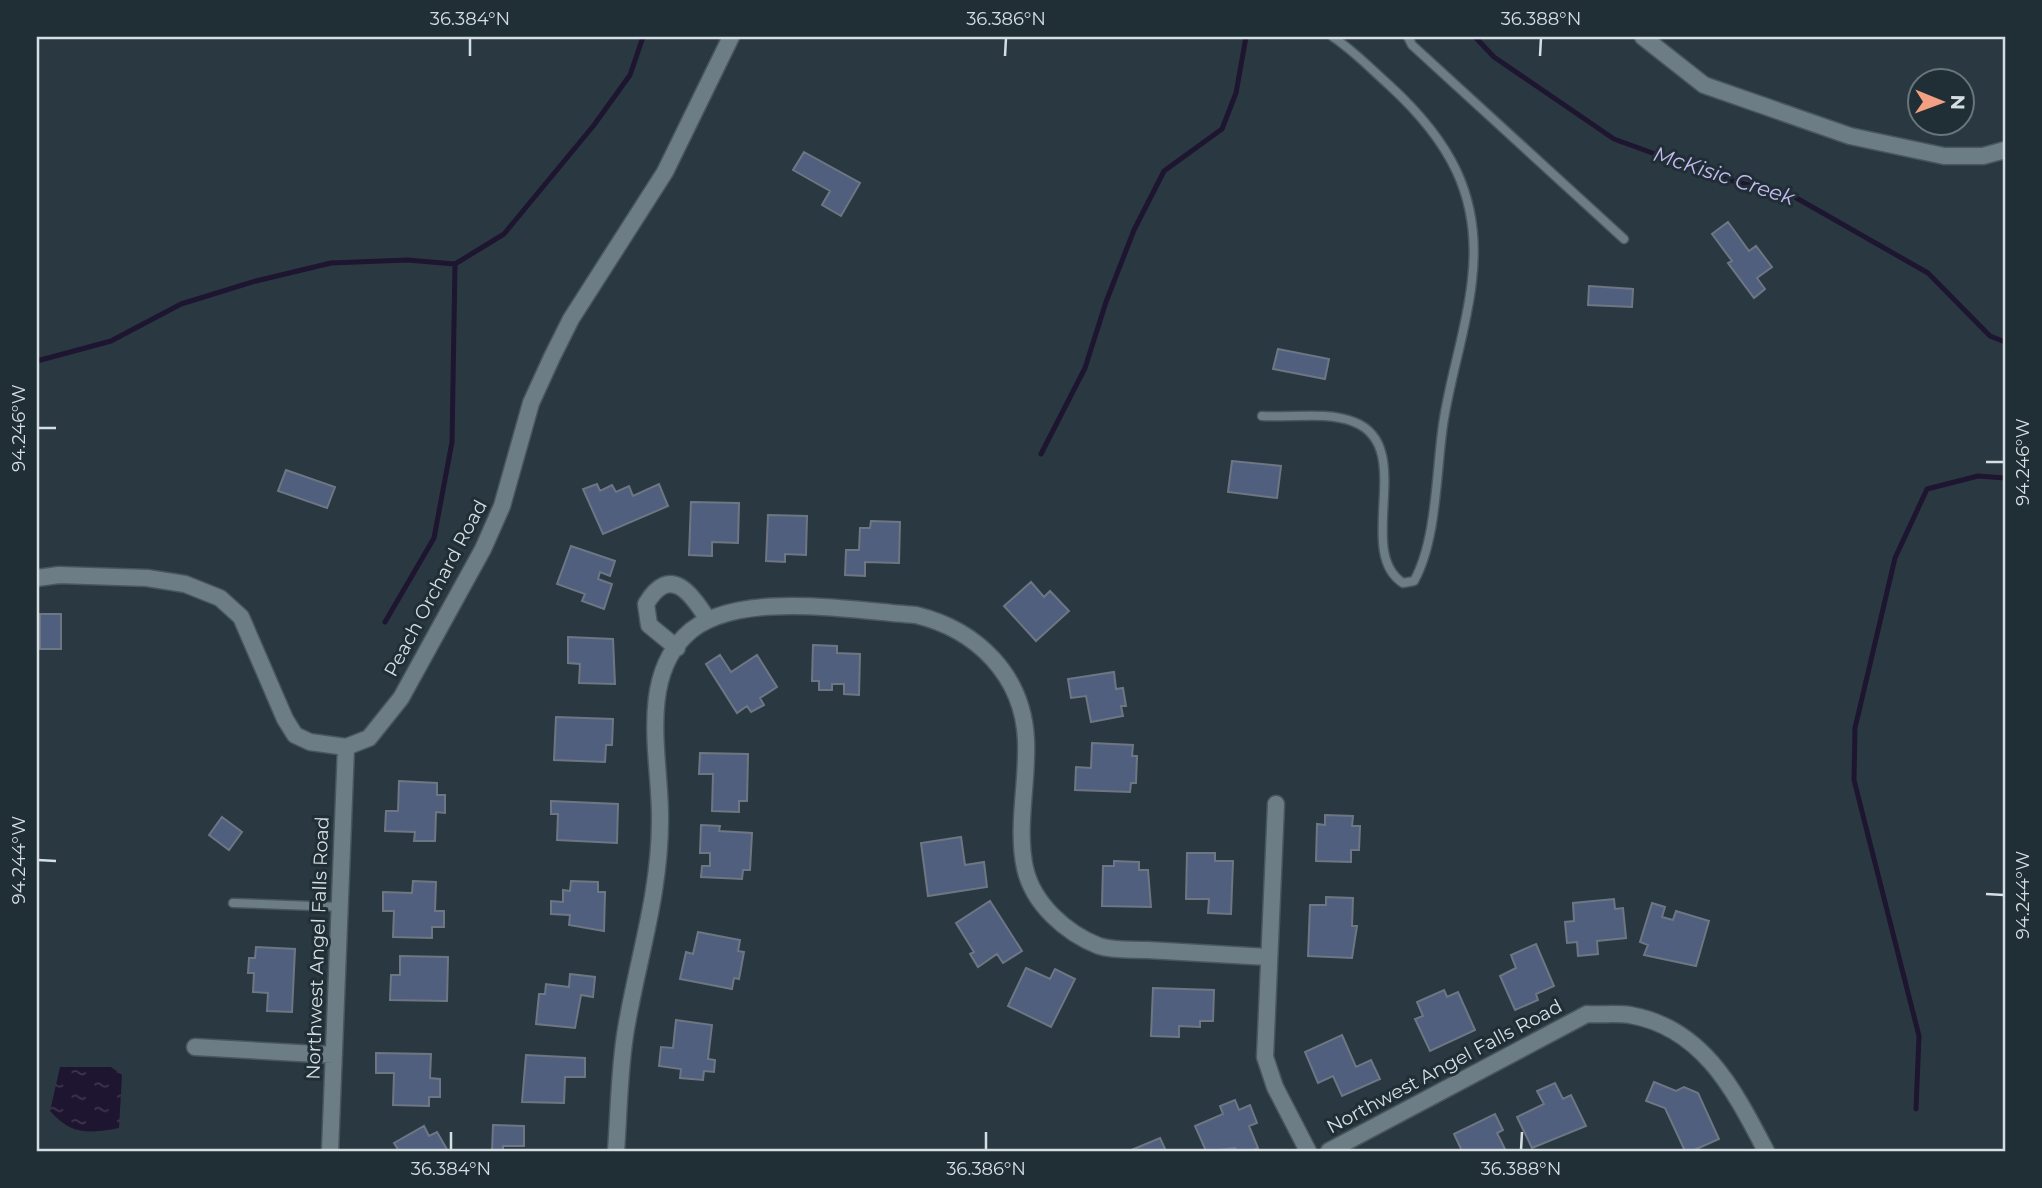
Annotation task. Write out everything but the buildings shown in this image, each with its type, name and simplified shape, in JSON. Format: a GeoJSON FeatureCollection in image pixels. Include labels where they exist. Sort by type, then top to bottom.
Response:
{"type":"FeatureCollection","features":[{"type":"Feature","properties":{"kind":"street","name":"Peach Orchard Road"},"geometry":{"type":"LineString","coordinates":[[346,747],[369,738],[383,724],[458,596],[502,506],[531,403],[552,357],[585,297],[665,172],[731,37]]}},
{"type":"Feature","properties":{"kind":"street"},"geometry":{"type":"LineString","coordinates":[[1643,37],[1704,85],[1850,136],[1944,156],[1983,156],[2005,150]]}},
{"type":"Feature","properties":{"kind":"street"},"geometry":{"type":"LineString","coordinates":[[37,578],[59,575],[147,578],[185,584],[220,598],[241,617],[285,719],[295,735],[310,742],[346,747]]}},
{"type":"Feature","properties":{"kind":"street"},"geometry":{"type":"LineString","coordinates":[[677,648],[649,625],[646,604],[656,589],[669,584],[686,589],[708,620]]}},
{"type":"Feature","properties":{"kind":"street"},"geometry":{"type":"LineString","coordinates":[[617,1151],[626,1029],[655,900],[660,820],[656,721],[660,684],[665,667],[684,636],[708,620],[756,605],[916,615],[937,620],[966,634],[990,653],[1005,673],[1023,713],[1026,740],[1023,831],[1025,870],[1042,904],[1059,923],[1102,947],[1269,957]]}},
{"type":"Feature","properties":{"kind":"street","name":"Northwest Angel Falls Road"},"geometry":{"type":"LineString","coordinates":[[330,1151],[346,747]]}},
{"type":"Feature","properties":{"kind":"street"},"geometry":{"type":"LineString","coordinates":[[1276,804],[1265,1057],[1268,1072],[1308,1151]]}},
{"type":"Feature","properties":{"kind":"street","name":"Northwest Angel Falls Road"},"geometry":{"type":"LineString","coordinates":[[1329,1151],[1587,1014],[1630,1015],[1670,1029],[1705,1053],[1731,1086],[1766,1151]]}},
{"type":"Feature","properties":{"kind":"street"},"geometry":{"type":"LineString","coordinates":[[195,1047],[334,1055]]}},
{"type":"Feature","properties":{"kind":"lane"},"geometry":{"type":"LineString","coordinates":[[1262,416],[1337,418],[1352,421],[1373,433],[1382,455],[1385,558],[1394,578],[1403,583],[1414,580],[1426,551],[1449,387],[1472,283],[1473,220],[1463,180],[1426,121],[1360,56],[1333,37]]}},
{"type":"Feature","properties":{"kind":"lane"},"geometry":{"type":"LineString","coordinates":[[1408,37],[1412,45],[1623,239]]}},
{"type":"Feature","properties":{"kind":"lane"},"geometry":{"type":"LineString","coordinates":[[233,903],[340,907]]}},
{"type":"Feature","properties":{"kind":"water"},"geometry":{"type":"Polygon","coordinates":[[[60,1067],[111,1067],[122,1075],[119,1128],[81,1131],[65,1125],[50,1111],[60,1067]]]}},
{"type":"Feature","properties":{"kind":"waterway"},"geometry":{"type":"LineString","coordinates":[[37,361],[111,341],[181,304],[256,281],[331,263],[407,260],[455,264],[504,234],[594,125],[630,75],[643,37]]}},
{"type":"Feature","properties":{"kind":"waterway"},"geometry":{"type":"LineString","coordinates":[[1041,454],[1085,368],[1106,302],[1134,230],[1164,171],[1222,129],[1236,93],[1246,37]]}},
{"type":"Feature","properties":{"kind":"waterway","name":"McKisic Creek"},"geometry":{"type":"LineString","coordinates":[[1475,37],[1494,57],[1614,139],[1721,178],[1793,196],[1928,273],[1990,336],[2005,342]]}},
{"type":"Feature","properties":{"kind":"waterway"},"geometry":{"type":"LineString","coordinates":[[385,622],[434,538],[452,442],[455,264]]}},
{"type":"Feature","properties":{"kind":"waterway"},"geometry":{"type":"LineString","coordinates":[[1916,1109],[1919,1036],[1854,780],[1855,728],[1895,558],[1927,489],[1978,476],[2005,478]]}}]}
